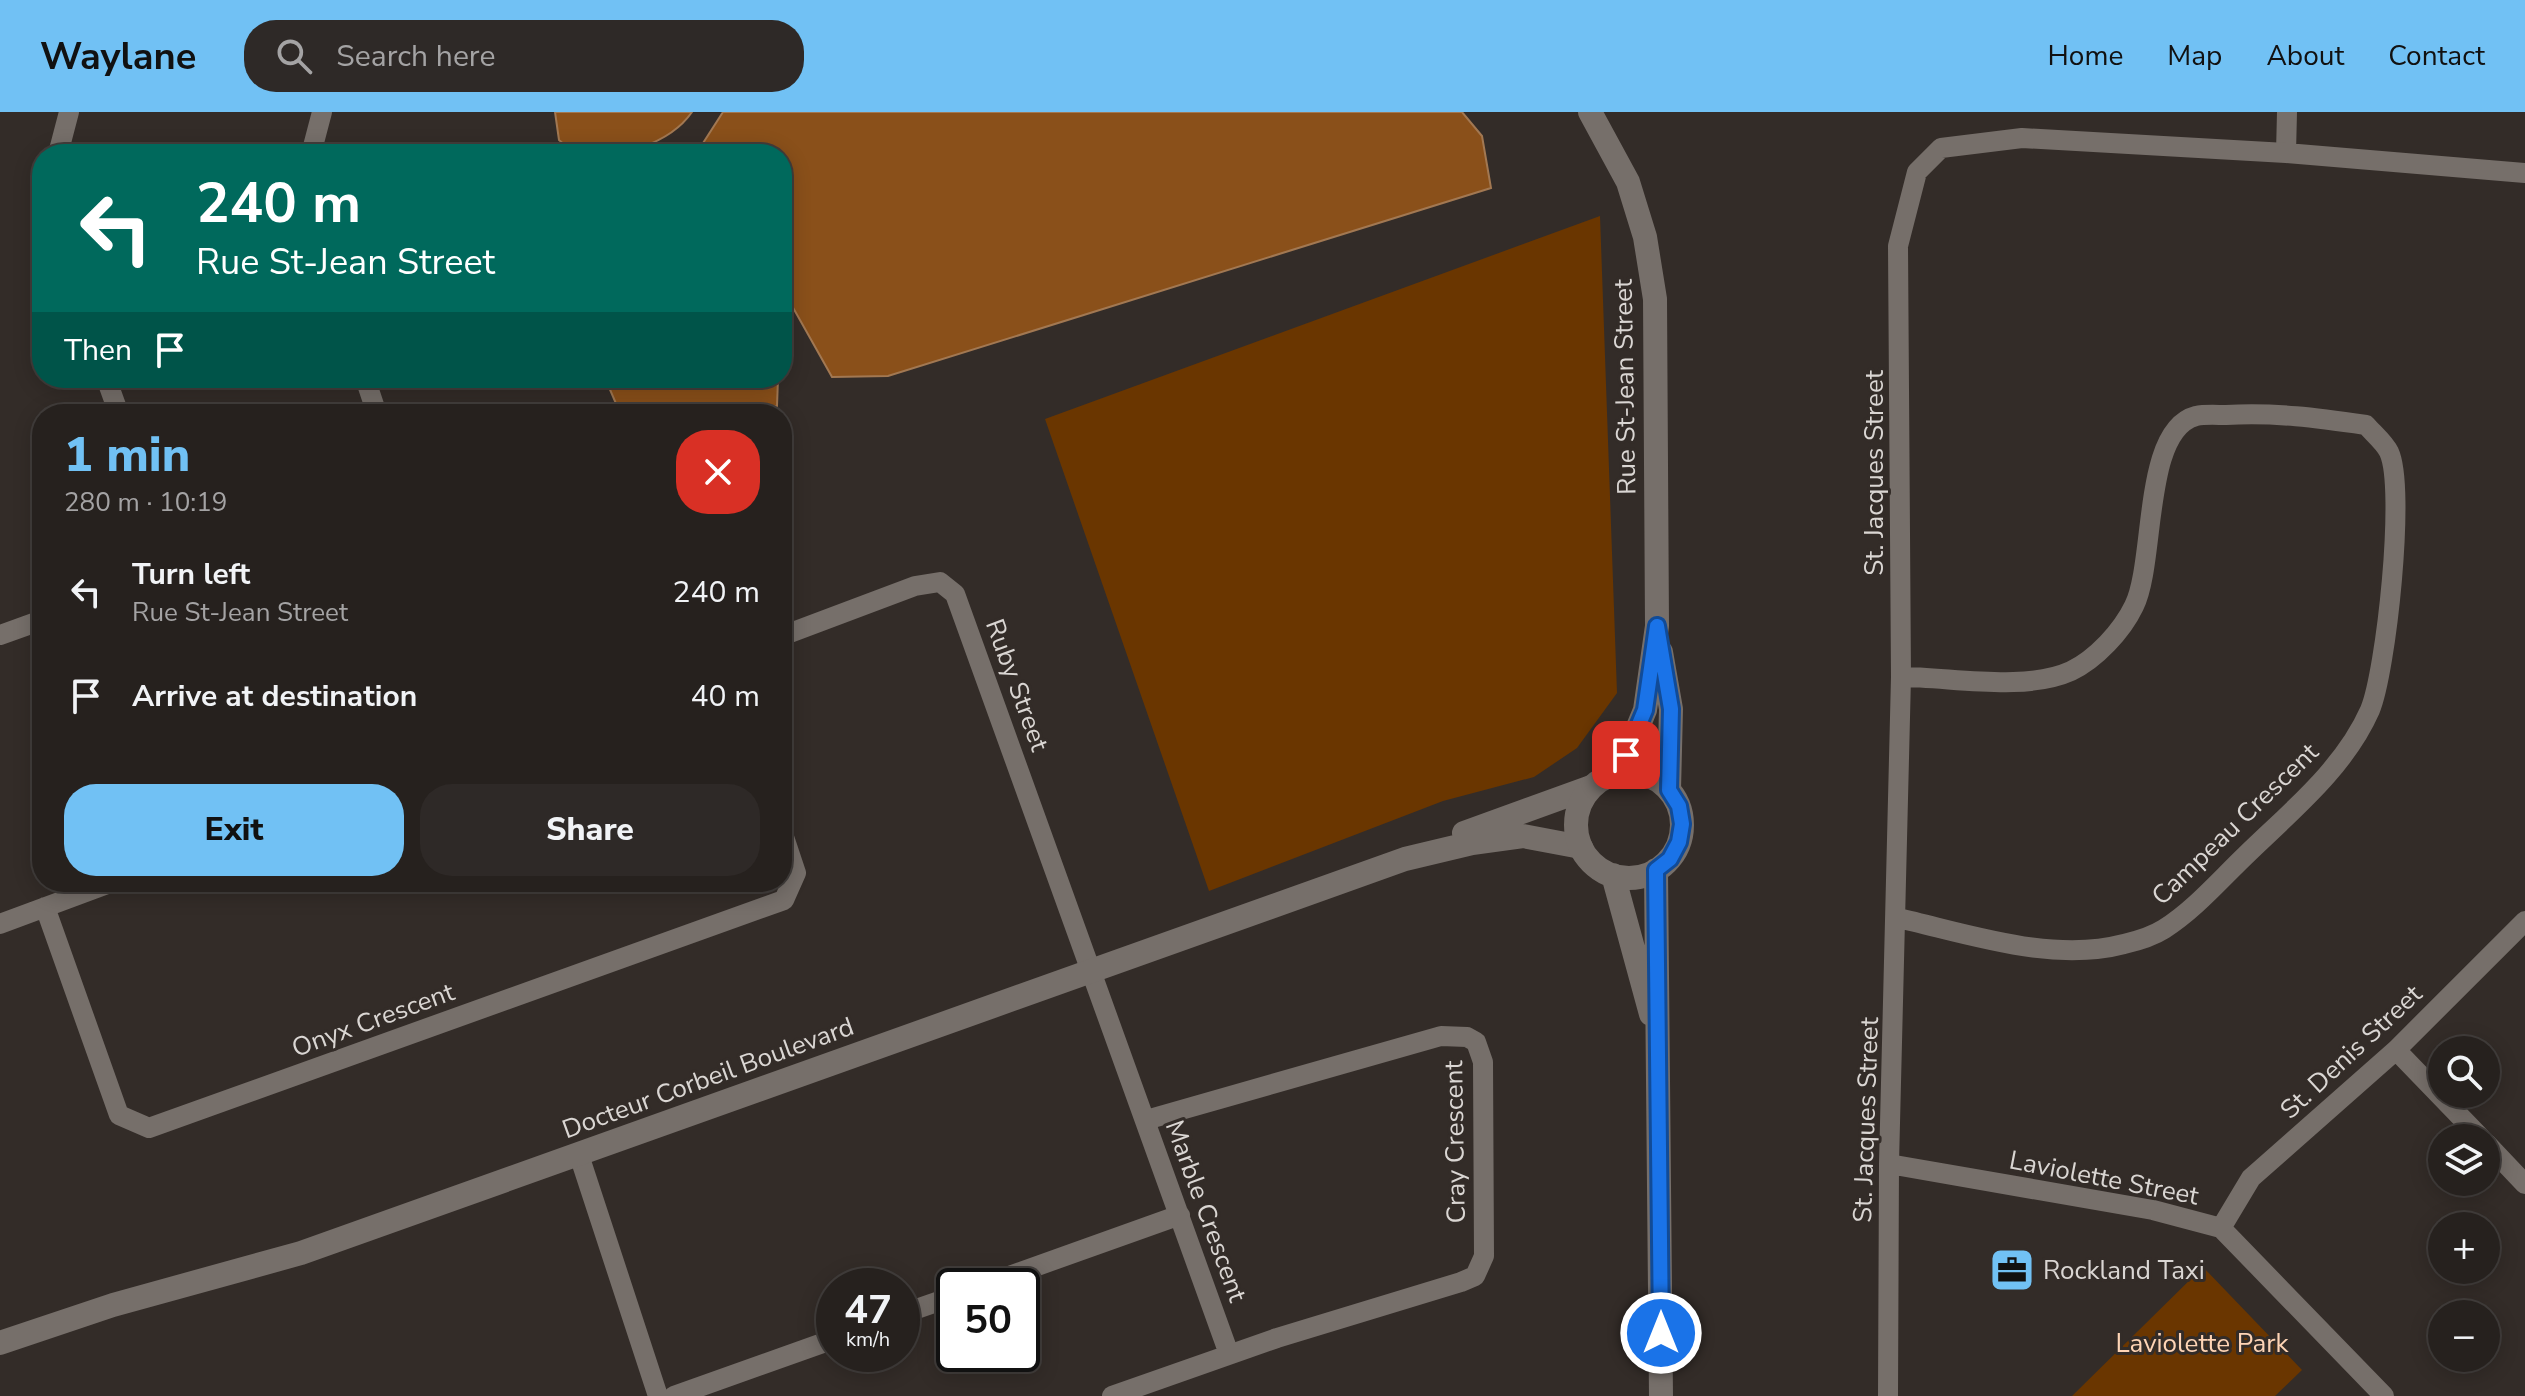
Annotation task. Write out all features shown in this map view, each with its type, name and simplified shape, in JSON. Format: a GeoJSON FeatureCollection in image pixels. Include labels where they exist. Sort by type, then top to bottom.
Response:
{"type":"FeatureCollection","features":[{"type":"Feature","properties":{"kind":"main road","name":"Rue St-Jean Street"},"geometry":{"type":"LineString","coordinates":[[1590,112],[1628,182],[1645,237],[1653,279],[1657,626],[1645,710],[1619,773]]}},
{"type":"Feature","properties":{"kind":"main road","name":"Rue St-Jean Street"},"geometry":{"type":"LineString","coordinates":[[1656,870],[1670,859],[1679,842],[1682,824],[1679,806],[1669,790],[1671,709],[1657,626]]}},
{"type":"Feature","properties":{"kind":"main road"},"geometry":{"type":"LineString","coordinates":[[1661,1396],[1656,870],[1642,876],[1613,875],[1589,859],[1581,847],[1576,816],[1591,787],[1619,773],[1638,772],[1655,779],[1669,790]]}},
{"type":"Feature","properties":{"kind":"main road","name":"Docteur Corbeil Boulevard"},"geometry":{"type":"LineString","coordinates":[[1430,852],[1470,830],[1591,787]]}},
{"type":"Feature","properties":{"kind":"main road","name":"Docteur Corbeil Boulevard"},"geometry":{"type":"LineString","coordinates":[[0,1343],[113,1305],[301,1253],[1430,852],[1523,836],[1581,847]]}},
{"type":"Feature","properties":{"kind":"main road"},"geometry":{"type":"LineString","coordinates":[[1613,875],[1660,1047]]}},
{"type":"Feature","properties":{"kind":"street"},"geometry":{"type":"LineString","coordinates":[[61,144],[69,112]]}},
{"type":"Feature","properties":{"kind":"street"},"geometry":{"type":"LineString","coordinates":[[314,144],[322,112]]}},
{"type":"Feature","properties":{"kind":"street"},"geometry":{"type":"LineString","coordinates":[[2286,153],[2287,112]]}},
{"type":"Feature","properties":{"kind":"street","name":"St. Jacques Street"},"geometry":{"type":"LineString","coordinates":[[1888,1396],[1889,1164],[1898,918],[1901,677],[1898,246],[1917,172],[1941,148],[2022,138],[2286,153],[2525,173]]}},
{"type":"Feature","properties":{"kind":"street","name":"Campeau Crescent"},"geometry":{"type":"LineString","coordinates":[[1898,918],[2025,946],[2079,950],[2124,945],[2162,931],[2199,901],[2310,793],[2346,752],[2371,708],[2390,601],[2397,491],[2389,452],[2366,425],[2277,412],[2193,416],[2169,437],[2161,459],[2147,562],[2134,606],[2107,644],[2071,671],[2026,682],[1901,677]]}},
{"type":"Feature","properties":{"kind":"street","name":"Ruby Street"},"geometry":{"type":"LineString","coordinates":[[792,632],[915,586],[940,582],[955,594],[1091,970]]}},
{"type":"Feature","properties":{"kind":"street"},"geometry":{"type":"LineString","coordinates":[[0,635],[32,624]]}},
{"type":"Feature","properties":{"kind":"street","name":"Onyx Crescent"},"geometry":{"type":"LineString","coordinates":[[792,861],[796,873],[792,882]]}},
{"type":"Feature","properties":{"kind":"street"},"geometry":{"type":"LineString","coordinates":[[0,924],[86,892]]}},
{"type":"Feature","properties":{"kind":"street","name":"Onyx Crescent"},"geometry":{"type":"LineString","coordinates":[[45,907],[119,1115],[149,1128],[784,900],[788,892]]}},
{"type":"Feature","properties":{"kind":"street","name":"St. Denis Street"},"geometry":{"type":"LineString","coordinates":[[2221,1228],[2251,1178],[2396,1050],[2525,921]]}},
{"type":"Feature","properties":{"kind":"street","name":"Marble Crescent"},"geometry":{"type":"LineString","coordinates":[[1091,970],[1229,1354]]}},
{"type":"Feature","properties":{"kind":"street","name":"Cray Crescent"},"geometry":{"type":"LineString","coordinates":[[1146,1120],[1441,1036],[1467,1037],[1481,1051],[1484,1256],[1475,1276],[1229,1354]]}},
{"type":"Feature","properties":{"kind":"street"},"geometry":{"type":"LineString","coordinates":[[2396,1050],[2467,1124]]}},
{"type":"Feature","properties":{"kind":"street"},"geometry":{"type":"LineString","coordinates":[[579,1155],[658,1396]]}},
{"type":"Feature","properties":{"kind":"street"},"geometry":{"type":"LineString","coordinates":[[2500,1158],[2525,1184]]}},
{"type":"Feature","properties":{"kind":"street","name":"Laviolette Street"},"geometry":{"type":"LineString","coordinates":[[1889,1164],[2153,1210],[2221,1228],[2384,1396]]}},
{"type":"Feature","properties":{"kind":"street"},"geometry":{"type":"LineString","coordinates":[[1031,1268],[1180,1215]]}},
{"type":"Feature","properties":{"kind":"street"},"geometry":{"type":"LineString","coordinates":[[674,1396],[816,1345]]}},
{"type":"Feature","properties":{"kind":"street"},"geometry":{"type":"LineString","coordinates":[[1112,1396],[1229,1354]]}},
{"type":"Feature","properties":{"kind":"green space"},"geometry":{"type":"Polygon","coordinates":[[[1600,216],[1617,693],[1577,748],[1534,777],[1443,801],[1209,891],[1045,419],[1600,216]]]}},
{"type":"Feature","properties":{"kind":"green space","name":"Laviolette Park"},"geometry":{"type":"Polygon","coordinates":[[[2203,1267],[2302,1370],[2275,1396],[2072,1396],[2203,1267]]]}},
{"type":"Feature","properties":{"kind":"shaded area"},"geometry":{"type":"Polygon","coordinates":[[[555,112],[692,112],[670,133],[650,144],[564,144],[559,140],[555,112]]]}},
{"type":"Feature","properties":{"kind":"shaded area"},"geometry":{"type":"Polygon","coordinates":[[[723,112],[1462,112],[1482,136],[1491,188],[888,376],[832,377],[792,306],[792,144],[702,144],[723,112]]]}},
{"type":"Feature","properties":{"kind":"shaded area"},"geometry":{"type":"Polygon","coordinates":[[[609,388],[778,388],[777,404],[616,404],[609,388]]]}},
{"type":"Feature","properties":{"kind":"place","name":"Rockland Taxi"},"geometry":{"type":"Point","coordinates":[2012,1270]}},
{"type":"Feature","properties":{"kind":"route"},"geometry":{"type":"LineString","coordinates":[[1626,755],[1645,710],[1657,626],[1671,709],[1669,790],[1679,806],[1682,824],[1679,842],[1670,859],[1656,870],[1661,1333]]}}]}
